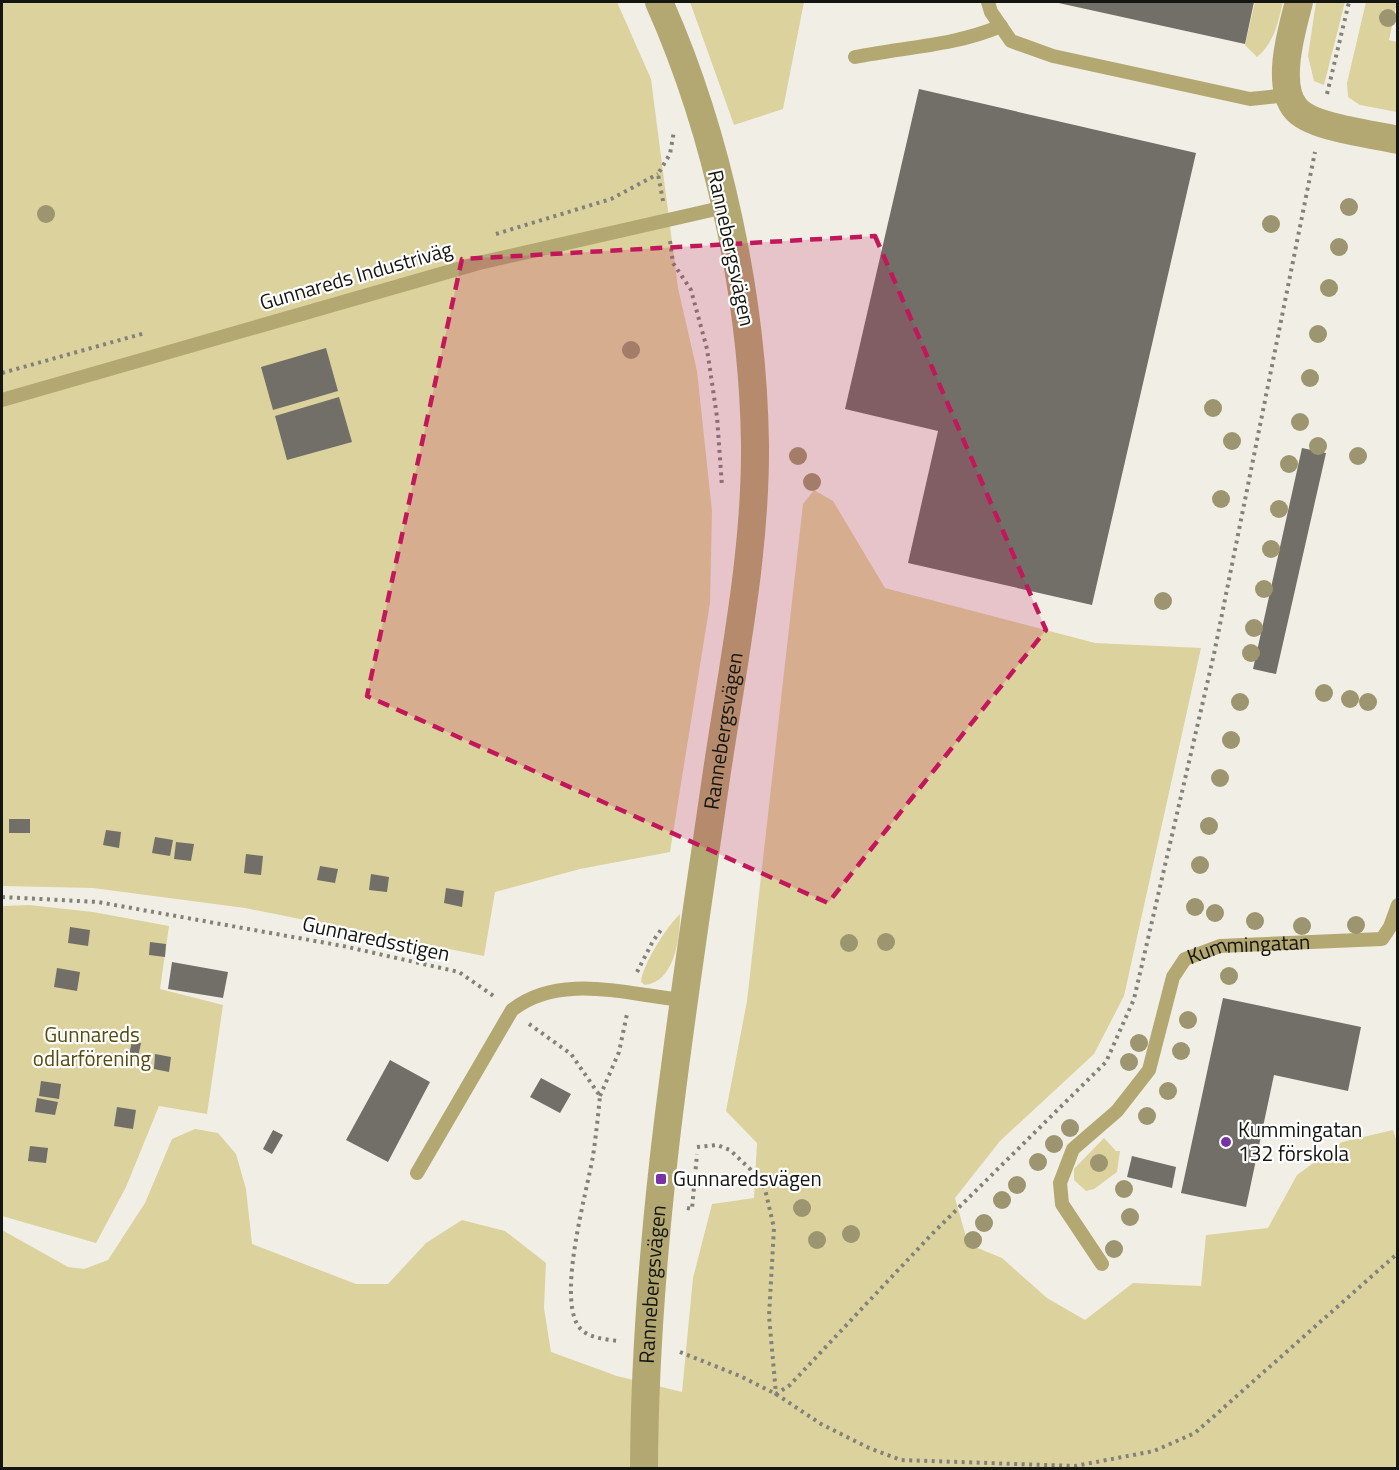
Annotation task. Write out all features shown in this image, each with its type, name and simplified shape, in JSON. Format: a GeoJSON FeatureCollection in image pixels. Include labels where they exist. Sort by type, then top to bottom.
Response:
{"type":"FeatureCollection","features":[{"type":"Feature","properties":{"kind":"street","name":"Rannebergsvägen"},"geometry":{"type":"LineString","coordinates":[[644,1468],[644,1373],[671,1088],[748,556],[755,446],[749,333],[725,207],[685,60],[659,2]]}},
{"type":"Feature","properties":{"kind":"street"},"geometry":{"type":"LineString","coordinates":[[1299,2],[1287,66],[1288,95],[1296,109],[1321,122],[1398,140]]}},
{"type":"Feature","properties":{"kind":"lane"},"geometry":{"type":"LineString","coordinates":[[988,2],[990,12],[1011,41],[1053,56],[1250,99],[1288,95]]}},
{"type":"Feature","properties":{"kind":"lane"},"geometry":{"type":"LineString","coordinates":[[855,57],[904,47],[940,45],[972,38],[1001,26]]}},
{"type":"Feature","properties":{"kind":"lane","name":"Gunnareds Industriväg"},"geometry":{"type":"LineString","coordinates":[[2,400],[479,263],[725,207]]}},
{"type":"Feature","properties":{"kind":"lane","name":"Kummingatan"},"geometry":{"type":"LineString","coordinates":[[1102,1264],[1062,1204],[1060,1184],[1073,1149],[1117,1112],[1149,1070],[1173,978],[1185,959],[1220,946],[1382,939],[1390,927],[1398,905]]}},
{"type":"Feature","properties":{"kind":"lane"},"geometry":{"type":"LineString","coordinates":[[417,1173],[512,1010],[525,999],[573,988],[598,988],[684,1000]]}},
{"type":"Feature","properties":{"kind":"path"},"geometry":{"type":"LineString","coordinates":[[776,1394],[790,1385],[932,1234],[1106,1062],[1134,999],[1214,654],[1321,122],[1349,2]]}},
{"type":"Feature","properties":{"kind":"path"},"geometry":{"type":"LineString","coordinates":[[673,119],[675,130],[670,153],[658,174],[673,263],[691,290],[707,349],[717,417],[722,497]]}},
{"type":"Feature","properties":{"kind":"path","name":"Gunnaredsstigen"},"geometry":{"type":"LineString","coordinates":[[2,897],[98,902],[354,948],[459,972],[482,986],[571,1054],[600,1096]]}},
{"type":"Feature","properties":{"kind":"path"},"geometry":{"type":"LineString","coordinates":[[618,1341],[586,1334],[578,1326],[571,1308],[571,1272],[594,1152],[600,1096],[619,1052],[639,964],[665,925]]}},
{"type":"Feature","properties":{"kind":"path"},"geometry":{"type":"LineString","coordinates":[[687,1208],[692,1209],[697,1144],[717,1145],[730,1150],[750,1169],[765,1188],[774,1228],[769,1316],[776,1394]]}},
{"type":"Feature","properties":{"kind":"path"},"geometry":{"type":"LineString","coordinates":[[680,1352],[776,1394],[820,1424],[869,1449],[901,1460],[1076,1467],[1154,1451],[1196,1433],[1398,1253]]}},
{"type":"Feature","properties":{"kind":"path"},"geometry":{"type":"LineString","coordinates":[[901,1460],[903,1468]]}},
{"type":"Feature","properties":{"kind":"highlighted area"},"geometry":{"type":"Polygon","coordinates":[[[875,236],[1046,630],[828,903],[367,696],[462,259],[875,236]]]}},
{"type":"Feature","properties":{"kind":"green space"},"geometry":{"type":"Polygon","coordinates":[[[2,2],[617,2],[651,79],[678,288],[697,371],[712,511],[710,603],[670,852],[580,869],[495,892],[484,956],[245,908],[93,888],[2,886],[2,2]]]}},
{"type":"Feature","properties":{"kind":"green space"},"geometry":{"type":"Polygon","coordinates":[[[690,2],[804,2],[783,109],[734,125],[690,2]]]}},
{"type":"Feature","properties":{"kind":"green space"},"geometry":{"type":"Polygon","coordinates":[[[1255,2],[1283,2],[1271,39],[1257,57],[1245,45],[1255,2]]]}},
{"type":"Feature","properties":{"kind":"green space"},"geometry":{"type":"Polygon","coordinates":[[[1316,2],[1345,2],[1324,85],[1314,81],[1308,56],[1316,2]]]}},
{"type":"Feature","properties":{"kind":"green space"},"geometry":{"type":"Polygon","coordinates":[[[1366,2],[1397,2],[1389,40],[1397,42],[1397,112],[1360,105],[1348,97],[1347,83],[1366,2]]]}},
{"type":"Feature","properties":{"kind":"green space"},"geometry":{"type":"Polygon","coordinates":[[[814,490],[833,501],[885,588],[1095,643],[1201,648],[1124,996],[1094,1054],[1000,1141],[955,1198],[968,1244],[1002,1258],[1047,1298],[1085,1320],[1133,1283],[1201,1286],[1206,1235],[1268,1228],[1297,1175],[1342,1142],[1393,1130],[1398,1145],[1397,1468],[2,1468],[2,1230],[68,1267],[84,1269],[108,1260],[145,1203],[172,1139],[195,1129],[218,1133],[236,1154],[246,1189],[252,1244],[356,1284],[388,1284],[426,1243],[462,1220],[505,1231],[546,1263],[544,1308],[551,1352],[617,1376],[682,1392],[693,1278],[712,1204],[754,1198],[757,1143],[726,1111],[747,1001],[803,504],[814,490]]]}},
{"type":"Feature","properties":{"kind":"green space","name":"Gunnareds odlarförening"},"geometry":{"type":"Polygon","coordinates":[[[29,905],[93,912],[169,926],[160,989],[223,1005],[207,1114],[159,1106],[126,1187],[96,1243],[2,1216],[2,906],[29,905]]]}},
{"type":"Feature","properties":{"kind":"green space"},"geometry":{"type":"Polygon","coordinates":[[[680,914],[677,947],[669,968],[655,982],[645,985],[641,982],[642,975],[650,956],[662,936],[680,914]]]}},
{"type":"Feature","properties":{"kind":"green space"},"geometry":{"type":"Polygon","coordinates":[[[1104,1138],[1116,1151],[1120,1151],[1117,1172],[1094,1189],[1086,1191],[1074,1180],[1074,1169],[1104,1138]]]}},
{"type":"Feature","properties":{"kind":"building"},"geometry":{"type":"Polygon","coordinates":[[[1054,2],[1254,2],[1245,44],[1054,2]]]}},
{"type":"Feature","properties":{"kind":"building"},"geometry":{"type":"Polygon","coordinates":[[[919,89],[1196,153],[1092,605],[908,563],[938,431],[845,409],[919,89]]]}},
{"type":"Feature","properties":{"kind":"building"},"geometry":{"type":"Polygon","coordinates":[[[326,348],[338,391],[273,410],[261,367],[326,348]]]}},
{"type":"Feature","properties":{"kind":"building"},"geometry":{"type":"Polygon","coordinates":[[[339,397],[352,442],[287,460],[275,416],[339,397]]]}},
{"type":"Feature","properties":{"kind":"building"},"geometry":{"type":"Polygon","coordinates":[[[1302,448],[1326,453],[1276,674],[1253,669],[1302,448]]]}},
{"type":"Feature","properties":{"kind":"building"},"geometry":{"type":"Polygon","coordinates":[[[9,819],[30,819],[30,833],[9,833],[9,819]]]}},
{"type":"Feature","properties":{"kind":"building"},"geometry":{"type":"Polygon","coordinates":[[[106,830],[121,832],[119,848],[103,845],[106,830]]]}},
{"type":"Feature","properties":{"kind":"building"},"geometry":{"type":"Polygon","coordinates":[[[155,837],[173,840],[170,856],[152,853],[155,837]]]}},
{"type":"Feature","properties":{"kind":"building"},"geometry":{"type":"Polygon","coordinates":[[[176,842],[194,844],[191,861],[174,859],[176,842]]]}},
{"type":"Feature","properties":{"kind":"building"},"geometry":{"type":"Polygon","coordinates":[[[246,854],[263,856],[261,875],[244,873],[246,854]]]}},
{"type":"Feature","properties":{"kind":"building"},"geometry":{"type":"Polygon","coordinates":[[[320,866],[338,869],[335,883],[317,880],[320,866]]]}},
{"type":"Feature","properties":{"kind":"building"},"geometry":{"type":"Polygon","coordinates":[[[371,874],[389,877],[387,892],[369,890],[371,874]]]}},
{"type":"Feature","properties":{"kind":"building"},"geometry":{"type":"Polygon","coordinates":[[[446,888],[464,891],[462,907],[444,903],[446,888]]]}},
{"type":"Feature","properties":{"kind":"building"},"geometry":{"type":"Polygon","coordinates":[[[70,927],[90,930],[88,946],[68,943],[70,927]]]}},
{"type":"Feature","properties":{"kind":"building"},"geometry":{"type":"Polygon","coordinates":[[[150,942],[166,944],[165,957],[149,955],[150,942]]]}},
{"type":"Feature","properties":{"kind":"building"},"geometry":{"type":"Polygon","coordinates":[[[172,962],[228,972],[223,998],[168,989],[172,962]]]}},
{"type":"Feature","properties":{"kind":"building"},"geometry":{"type":"Polygon","coordinates":[[[57,968],[80,972],[77,991],[54,987],[57,968]]]}},
{"type":"Feature","properties":{"kind":"building","name":"Kummingatan 132 förskola"},"geometry":{"type":"Polygon","coordinates":[[[1223,998],[1361,1027],[1348,1091],[1274,1075],[1246,1207],[1181,1193],[1223,998]]]}},
{"type":"Feature","properties":{"kind":"building"},"geometry":{"type":"Polygon","coordinates":[[[132,1041],[141,1043],[138,1057],[129,1055],[132,1041]]]}},
{"type":"Feature","properties":{"kind":"building"},"geometry":{"type":"Polygon","coordinates":[[[155,1054],[171,1057],[169,1072],[154,1069],[155,1054]]]}},
{"type":"Feature","properties":{"kind":"building"},"geometry":{"type":"Polygon","coordinates":[[[390,1060],[430,1082],[388,1162],[346,1140],[390,1060]]]}},
{"type":"Feature","properties":{"kind":"building"},"geometry":{"type":"Polygon","coordinates":[[[541,1078],[571,1094],[560,1113],[530,1097],[541,1078]]]}},
{"type":"Feature","properties":{"kind":"building"},"geometry":{"type":"Polygon","coordinates":[[[41,1081],[61,1084],[59,1099],[39,1096],[41,1081]]]}},
{"type":"Feature","properties":{"kind":"building"},"geometry":{"type":"Polygon","coordinates":[[[37,1098],[58,1102],[55,1115],[35,1112],[37,1098]]]}},
{"type":"Feature","properties":{"kind":"building"},"geometry":{"type":"Polygon","coordinates":[[[117,1107],[136,1110],[133,1129],[114,1126],[117,1107]]]}},
{"type":"Feature","properties":{"kind":"building"},"geometry":{"type":"Polygon","coordinates":[[[273,1130],[283,1135],[272,1154],[263,1149],[273,1130]]]}},
{"type":"Feature","properties":{"kind":"building"},"geometry":{"type":"Polygon","coordinates":[[[30,1146],[48,1148],[46,1163],[28,1161],[30,1146]]]}},
{"type":"Feature","properties":{"kind":"building"},"geometry":{"type":"Polygon","coordinates":[[[1132,1156],[1176,1167],[1172,1188],[1127,1177],[1132,1156]]]}},
{"type":"Feature","properties":{"kind":"place","name":"Kummingatan 132 förskola"},"geometry":{"type":"Point","coordinates":[1226,1142]}},
{"type":"Feature","properties":{"kind":"place","name":"Gunnaredsvägen"},"geometry":{"type":"Point","coordinates":[661,1179]}}]}
